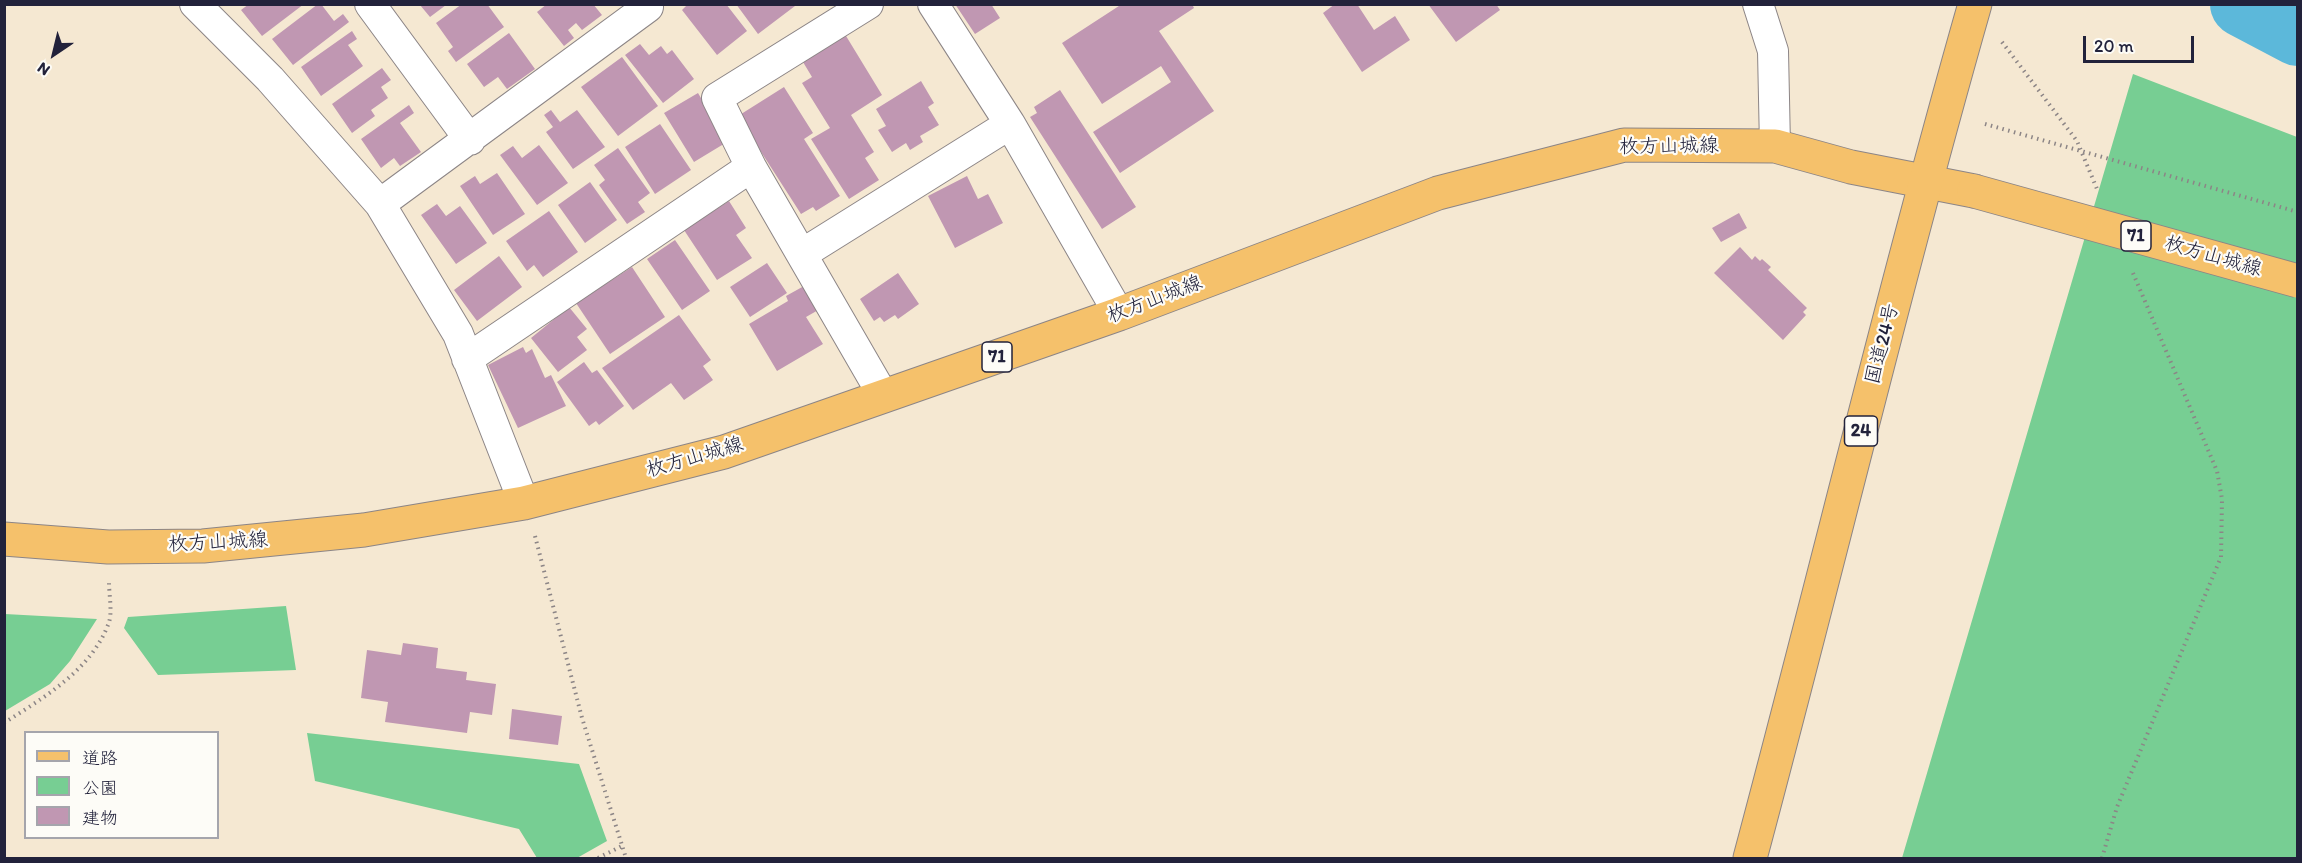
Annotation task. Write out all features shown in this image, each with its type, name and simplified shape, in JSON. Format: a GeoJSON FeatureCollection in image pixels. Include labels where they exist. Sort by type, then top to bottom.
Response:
{"type":"FeatureCollection","features":[{"type":"Feature","properties":{"kind":"main road","name":"国道24号"},"geometry":{"type":"LineString","coordinates":[[1750,858],[1817,606],[1924,181],[1973,5]]}},
{"type":"Feature","properties":{"kind":"main road","name":"枚方山城線"},"geometry":{"type":"LineString","coordinates":[[4,539],[108,547],[203,546],[364,530],[524,503],[724,452],[1119,314],[1438,193],[1624,145],[1775,146],[1851,167],[1974,191],[2298,281]]}},
{"type":"Feature","properties":{"kind":"street"},"geometry":{"type":"LineString","coordinates":[[195,4],[270,79],[380,204],[458,334],[509,458],[524,503]]}},
{"type":"Feature","properties":{"kind":"street"},"geometry":{"type":"LineString","coordinates":[[370,4],[470,140]]}},
{"type":"Feature","properties":{"kind":"street"},"geometry":{"type":"LineString","coordinates":[[380,204],[648,7],[646,4]]}},
{"type":"Feature","properties":{"kind":"street"},"geometry":{"type":"LineString","coordinates":[[868,4],[717,98],[751,167],[884,397]]}},
{"type":"Feature","properties":{"kind":"street"},"geometry":{"type":"LineString","coordinates":[[933,4],[1010,124],[1119,314]]}},
{"type":"Feature","properties":{"kind":"street"},"geometry":{"type":"LineString","coordinates":[[1758,4],[1773,51],[1775,146]]}},
{"type":"Feature","properties":{"kind":"street"},"geometry":{"type":"LineString","coordinates":[[802,254],[1010,124]]}},
{"type":"Feature","properties":{"kind":"street"},"geometry":{"type":"LineString","coordinates":[[467,359],[751,167]]}},
{"type":"Feature","properties":{"kind":"path"},"geometry":{"type":"LineString","coordinates":[[1973,5],[2077,141],[2100,196]]}},
{"type":"Feature","properties":{"kind":"path"},"geometry":{"type":"LineString","coordinates":[[1985,124],[2298,212]]}},
{"type":"Feature","properties":{"kind":"path"},"geometry":{"type":"LineString","coordinates":[[2102,858],[2117,807],[2221,557],[2222,499],[2217,471],[2128,262]]}},
{"type":"Feature","properties":{"kind":"path"},"geometry":{"type":"LineString","coordinates":[[524,503],[537,544],[582,718],[626,858]]}},
{"type":"Feature","properties":{"kind":"path"},"geometry":{"type":"LineString","coordinates":[[4,723],[60,687],[94,649],[109,624],[108,547]]}},
{"type":"Feature","properties":{"kind":"path"},"geometry":{"type":"LineString","coordinates":[[598,858],[622,846]]}},
{"type":"Feature","properties":{"kind":"green space"},"geometry":{"type":"Polygon","coordinates":[[[2133,74],[2297,137],[2297,858],[1902,858],[2133,74]]]}},
{"type":"Feature","properties":{"kind":"green space"},"geometry":{"type":"Polygon","coordinates":[[[286,606],[296,670],[158,675],[124,628],[128,617],[286,606]]]}},
{"type":"Feature","properties":{"kind":"green space"},"geometry":{"type":"Polygon","coordinates":[[[5,614],[97,619],[70,661],[50,684],[5,711],[5,614]]]}},
{"type":"Feature","properties":{"kind":"green space"},"geometry":{"type":"Polygon","coordinates":[[[307,733],[579,764],[607,841],[577,858],[537,858],[519,829],[315,781],[307,733]]]}},
{"type":"Feature","properties":{"kind":"building"},"geometry":{"type":"Polygon","coordinates":[[[249,4],[304,4],[262,36],[241,10],[249,4]]]}},
{"type":"Feature","properties":{"kind":"building"},"geometry":{"type":"Polygon","coordinates":[[[321,4],[334,21],[343,14],[349,22],[293,65],[272,39],[321,4]]]}},
{"type":"Feature","properties":{"kind":"building"},"geometry":{"type":"Polygon","coordinates":[[[462,4],[487,4],[504,27],[456,62],[448,51],[453,47],[436,23],[462,4]]]}},
{"type":"Feature","properties":{"kind":"building"},"geometry":{"type":"Polygon","coordinates":[[[547,4],[593,4],[602,15],[582,30],[576,23],[568,30],[574,38],[564,46],[537,12],[547,4]]]}},
{"type":"Feature","properties":{"kind":"building"},"geometry":{"type":"Polygon","coordinates":[[[688,4],[726,4],[747,31],[717,55],[682,10],[688,4]]]}},
{"type":"Feature","properties":{"kind":"building"},"geometry":{"type":"Polygon","coordinates":[[[736,4],[794,4],[795,6],[758,34],[736,4]]]}},
{"type":"Feature","properties":{"kind":"building"},"geometry":{"type":"Polygon","coordinates":[[[955,4],[991,4],[1000,18],[975,34],[955,4]]]}},
{"type":"Feature","properties":{"kind":"building"},"geometry":{"type":"Polygon","coordinates":[[[1122,4],[1192,4],[1194,8],[1159,31],[1214,111],[1120,173],[1093,132],[1171,82],[1161,66],[1102,104],[1062,43],[1122,4]]]}},
{"type":"Feature","properties":{"kind":"building"},"geometry":{"type":"Polygon","coordinates":[[[1335,4],[1357,4],[1374,30],[1395,16],[1410,40],[1362,72],[1323,13],[1335,4]]]}},
{"type":"Feature","properties":{"kind":"building"},"geometry":{"type":"Polygon","coordinates":[[[1428,4],[1496,4],[1500,10],[1456,42],[1428,4]]]}},
{"type":"Feature","properties":{"kind":"building"},"geometry":{"type":"Polygon","coordinates":[[[420,5],[446,5],[430,17],[420,5]]]}},
{"type":"Feature","properties":{"kind":"building"},"geometry":{"type":"Polygon","coordinates":[[[352,31],[357,39],[348,45],[363,66],[321,96],[301,67],[352,31]]]}},
{"type":"Feature","properties":{"kind":"building"},"geometry":{"type":"Polygon","coordinates":[[[843,31],[882,95],[851,115],[874,152],[865,158],[879,180],[849,199],[811,139],[830,128],[802,83],[812,77],[800,57],[843,31]]]}},
{"type":"Feature","properties":{"kind":"building"},"geometry":{"type":"Polygon","coordinates":[[[509,33],[535,69],[507,89],[498,77],[484,87],[467,64],[509,33]]]}},
{"type":"Feature","properties":{"kind":"building"},"geometry":{"type":"Polygon","coordinates":[[[640,44],[649,55],[661,46],[667,54],[672,50],[694,79],[663,103],[625,55],[640,44]]]}},
{"type":"Feature","properties":{"kind":"building"},"geometry":{"type":"Polygon","coordinates":[[[622,57],[658,106],[618,136],[581,87],[622,57]]]}},
{"type":"Feature","properties":{"kind":"building"},"geometry":{"type":"Polygon","coordinates":[[[382,68],[391,80],[381,87],[388,98],[371,110],[375,116],[352,133],[332,104],[382,68]]]}},
{"type":"Feature","properties":{"kind":"building"},"geometry":{"type":"Polygon","coordinates":[[[921,81],[934,103],[928,107],[939,125],[920,136],[923,142],[910,150],[906,143],[892,152],[878,130],[886,126],[876,109],[921,81]]]}},
{"type":"Feature","properties":{"kind":"building"},"geometry":{"type":"Polygon","coordinates":[[[784,87],[813,133],[804,139],[840,196],[816,211],[813,207],[801,214],[738,116],[784,87]]]}},
{"type":"Feature","properties":{"kind":"building"},"geometry":{"type":"Polygon","coordinates":[[[1060,90],[1136,207],[1102,229],[1030,117],[1037,113],[1034,107],[1060,90]]]}},
{"type":"Feature","properties":{"kind":"building"},"geometry":{"type":"Polygon","coordinates":[[[698,93],[727,142],[694,162],[664,113],[698,93]]]}},
{"type":"Feature","properties":{"kind":"building"},"geometry":{"type":"Polygon","coordinates":[[[409,105],[414,113],[400,123],[421,152],[400,166],[394,158],[381,168],[361,139],[409,105]]]}},
{"type":"Feature","properties":{"kind":"building"},"geometry":{"type":"Polygon","coordinates":[[[551,110],[560,122],[577,110],[605,147],[573,169],[546,132],[553,127],[544,115],[551,110]]]}},
{"type":"Feature","properties":{"kind":"building"},"geometry":{"type":"Polygon","coordinates":[[[660,124],[691,170],[655,194],[625,147],[660,124]]]}},
{"type":"Feature","properties":{"kind":"building"},"geometry":{"type":"Polygon","coordinates":[[[539,145],[568,183],[537,205],[500,155],[513,146],[522,158],[539,145]]]}},
{"type":"Feature","properties":{"kind":"building"},"geometry":{"type":"Polygon","coordinates":[[[618,148],[650,193],[638,202],[645,212],[627,224],[599,185],[605,180],[594,165],[618,148]]]}},
{"type":"Feature","properties":{"kind":"building"},"geometry":{"type":"Polygon","coordinates":[[[497,173],[525,214],[493,235],[460,186],[475,176],[480,184],[497,173]]]}},
{"type":"Feature","properties":{"kind":"building"},"geometry":{"type":"Polygon","coordinates":[[[967,176],[978,199],[988,194],[1003,223],[955,248],[928,196],[967,176]]]}},
{"type":"Feature","properties":{"kind":"building"},"geometry":{"type":"Polygon","coordinates":[[[590,182],[617,220],[585,243],[558,205],[590,182]]]}},
{"type":"Feature","properties":{"kind":"building"},"geometry":{"type":"Polygon","coordinates":[[[729,201],[746,228],[736,235],[752,258],[717,280],[684,230],[729,201]]]}},
{"type":"Feature","properties":{"kind":"building"},"geometry":{"type":"Polygon","coordinates":[[[437,204],[446,216],[460,206],[487,243],[456,264],[421,215],[437,204]]]}},
{"type":"Feature","properties":{"kind":"building"},"geometry":{"type":"Polygon","coordinates":[[[549,211],[578,252],[543,277],[534,265],[527,271],[506,241],[549,211]]]}},
{"type":"Feature","properties":{"kind":"building"},"geometry":{"type":"Polygon","coordinates":[[[1739,213],[1747,228],[1721,242],[1712,228],[1739,213]]]}},
{"type":"Feature","properties":{"kind":"building"},"geometry":{"type":"Polygon","coordinates":[[[675,240],[710,291],[682,310],[647,259],[675,240]]]}},
{"type":"Feature","properties":{"kind":"building"},"geometry":{"type":"Polygon","coordinates":[[[1740,247],[1752,260],[1755,256],[1771,267],[1768,270],[1807,308],[1803,312],[1806,315],[1783,340],[1714,273],[1740,247]]]}},
{"type":"Feature","properties":{"kind":"building"},"geometry":{"type":"Polygon","coordinates":[[[499,256],[522,287],[477,321],[454,290],[499,256]]]}},
{"type":"Feature","properties":{"kind":"building"},"geometry":{"type":"Polygon","coordinates":[[[767,263],[787,293],[750,317],[730,287],[767,263]]]}},
{"type":"Feature","properties":{"kind":"building"},"geometry":{"type":"Polygon","coordinates":[[[632,267],[665,317],[610,354],[576,303],[632,267]]]}},
{"type":"Feature","properties":{"kind":"building"},"geometry":{"type":"Polygon","coordinates":[[[898,273],[919,304],[898,319],[895,315],[884,322],[880,317],[874,321],[860,299],[898,273]]]}},
{"type":"Feature","properties":{"kind":"building"},"geometry":{"type":"Polygon","coordinates":[[[813,281],[827,305],[806,317],[823,344],[777,371],[749,324],[788,301],[786,296],[813,281]]]}},
{"type":"Feature","properties":{"kind":"building"},"geometry":{"type":"Polygon","coordinates":[[[569,307],[587,329],[577,337],[587,350],[558,372],[531,338],[569,307]]]}},
{"type":"Feature","properties":{"kind":"building"},"geometry":{"type":"Polygon","coordinates":[[[679,315],[711,360],[703,366],[713,380],[684,400],[671,383],[633,410],[602,368],[679,315]]]}},
{"type":"Feature","properties":{"kind":"building"},"geometry":{"type":"Polygon","coordinates":[[[523,347],[526,353],[532,349],[545,378],[551,375],[566,406],[518,428],[488,365],[523,347]]]}},
{"type":"Feature","properties":{"kind":"building"},"geometry":{"type":"Polygon","coordinates":[[[584,362],[592,373],[597,370],[624,406],[599,425],[596,421],[589,426],[557,382],[584,362]]]}},
{"type":"Feature","properties":{"kind":"building"},"geometry":{"type":"Polygon","coordinates":[[[403,643],[438,648],[436,668],[467,672],[466,680],[496,684],[492,715],[470,712],[467,733],[385,722],[388,702],[361,698],[367,650],[401,655],[403,643]]]}},
{"type":"Feature","properties":{"kind":"building"},"geometry":{"type":"Polygon","coordinates":[[[512,709],[562,716],[558,745],[509,739],[512,709]]]}},
{"type":"Feature","properties":{"kind":"waterway"},"geometry":{"type":"LineString","coordinates":[[2243,4],[2298,33]]}}]}
